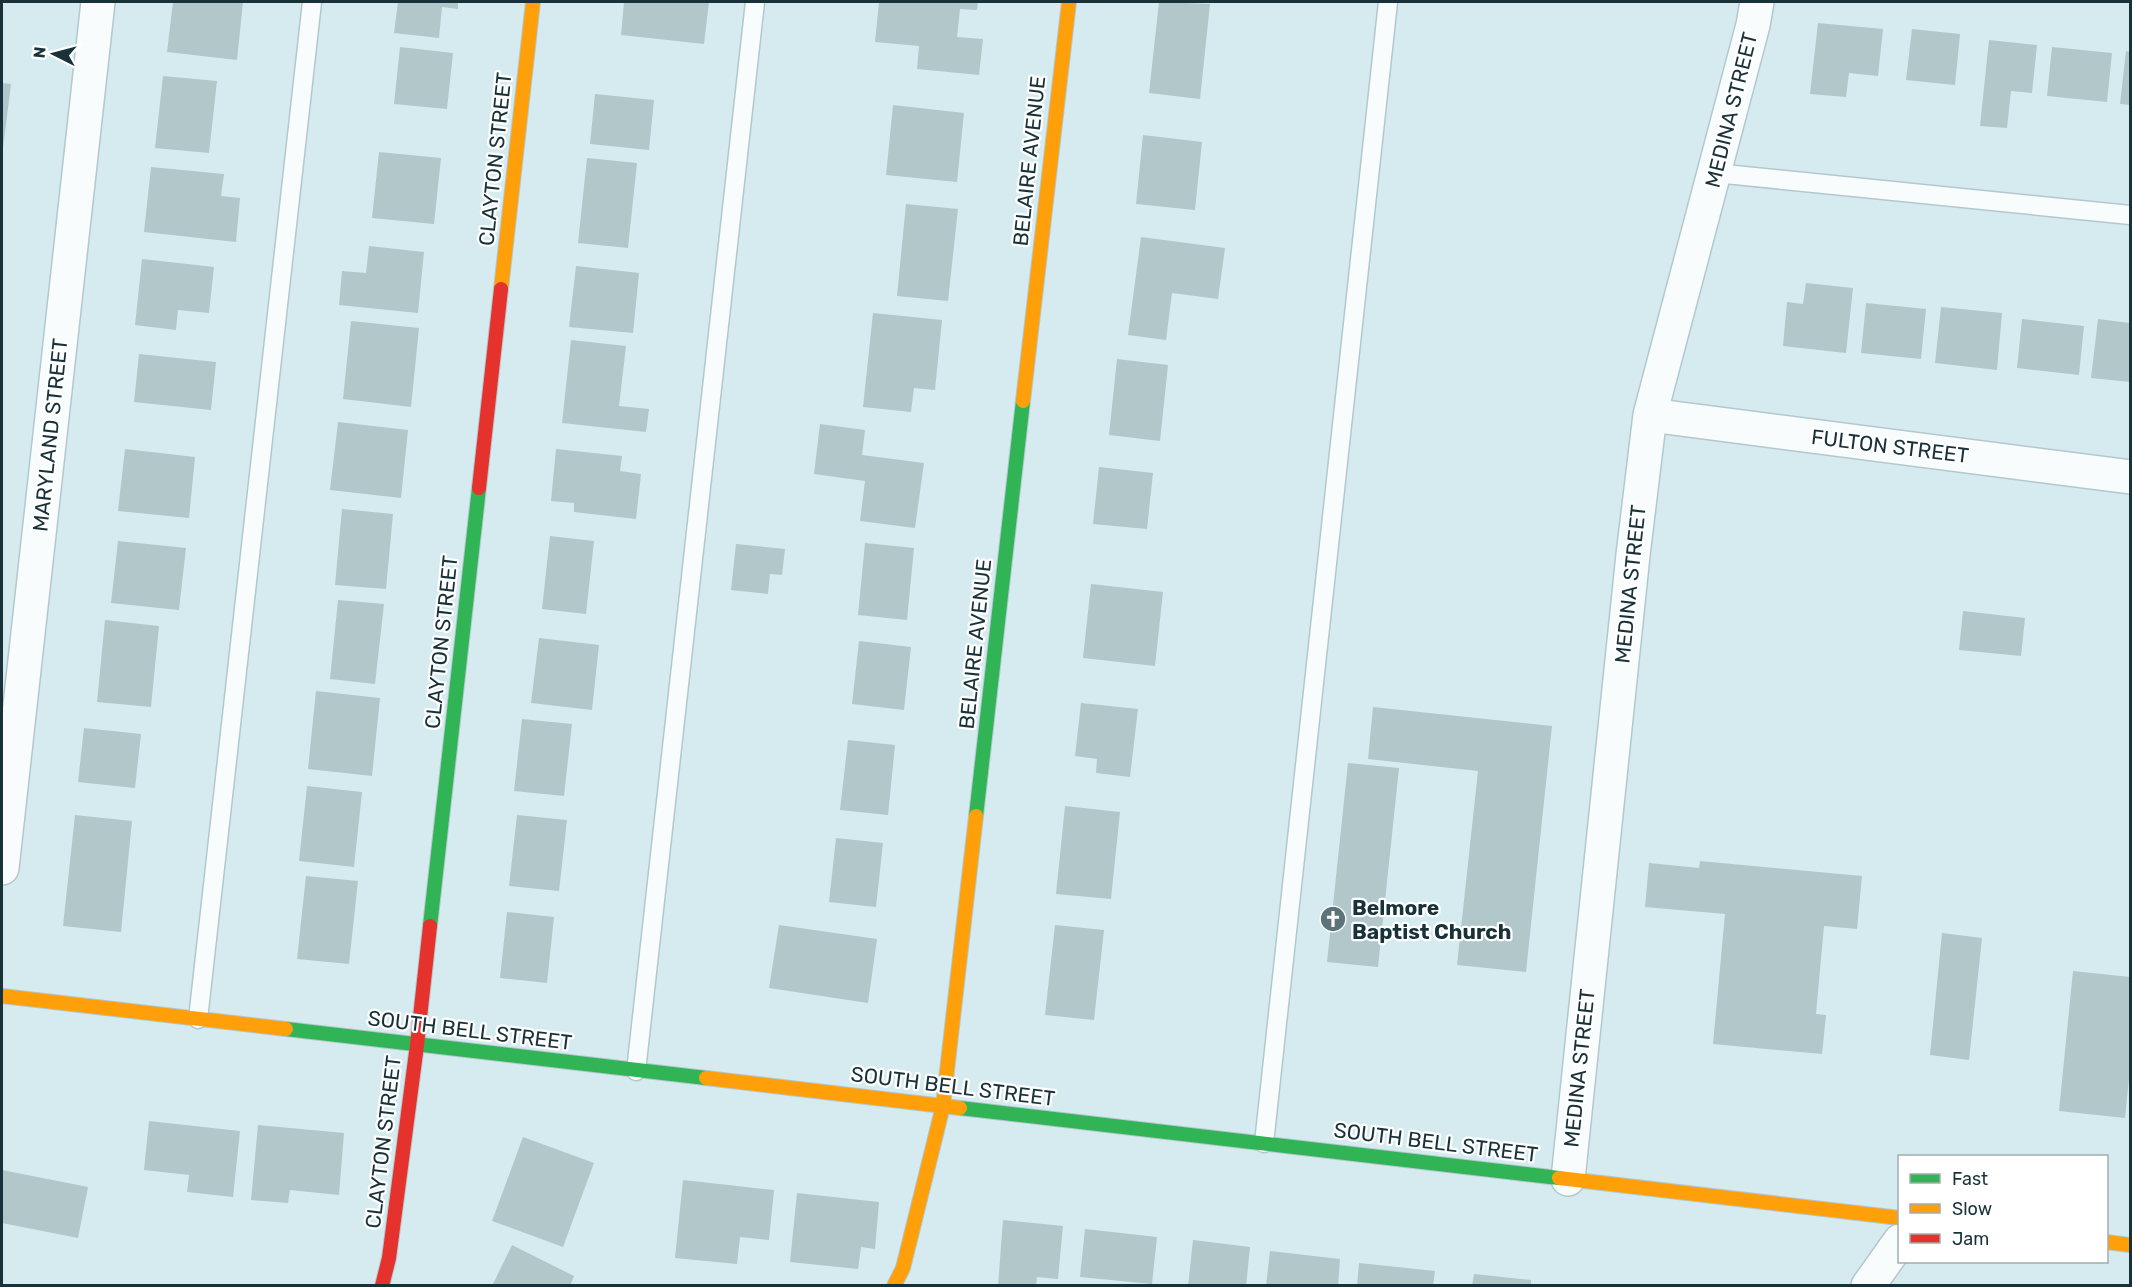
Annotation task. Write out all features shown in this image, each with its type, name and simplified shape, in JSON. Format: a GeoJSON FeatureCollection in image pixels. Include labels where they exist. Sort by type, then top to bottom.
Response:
{"type":"FeatureCollection","features":[{"type":"Feature","properties":{"kind":"street","name":"MARYLAND STREET"},"geometry":{"type":"LineString","coordinates":[[2,867],[98,2]]}},
{"type":"Feature","properties":{"kind":"street","name":"CLAYTON STREET"},"geometry":{"type":"LineString","coordinates":[[382,1286],[389,1258],[417,1045],[533,2]]}},
{"type":"Feature","properties":{"kind":"street","name":"BELAIRE AVENUE"},"geometry":{"type":"LineString","coordinates":[[894,1286],[903,1268],[943,1106],[1068,2]]}},
{"type":"Feature","properties":{"kind":"street","name":"MEDINA STREET"},"geometry":{"type":"LineString","coordinates":[[1568,1179],[1631,567],[1650,415],[1753,25],[1756,2]]}},
{"type":"Feature","properties":{"kind":"street","name":"FULTON STREET"},"geometry":{"type":"LineString","coordinates":[[1650,415],[2130,477]]}},
{"type":"Feature","properties":{"kind":"street","name":"SOUTH BELL STREET"},"geometry":{"type":"LineString","coordinates":[[2,996],[1898,1218]]}},
{"type":"Feature","properties":{"kind":"street"},"geometry":{"type":"LineString","coordinates":[[1868,1286],[1898,1242]]}},
{"type":"Feature","properties":{"kind":"street"},"geometry":{"type":"LineString","coordinates":[[2108,1242],[2130,1245]]}},
{"type":"Feature","properties":{"kind":"lane"},"geometry":{"type":"LineString","coordinates":[[198,1019],[312,2]]}},
{"type":"Feature","properties":{"kind":"lane"},"geometry":{"type":"LineString","coordinates":[[636,1071],[754,2]]}},
{"type":"Feature","properties":{"kind":"lane"},"geometry":{"type":"LineString","coordinates":[[1264,1143],[1388,2]]}},
{"type":"Feature","properties":{"kind":"lane"},"geometry":{"type":"LineString","coordinates":[[1715,173],[2130,215]]}},
{"type":"Feature","properties":{"kind":"building"},"geometry":{"type":"Polygon","coordinates":[[[173,2],[243,2],[237,60],[167,52],[173,2]]]}},
{"type":"Feature","properties":{"kind":"building"},"geometry":{"type":"Polygon","coordinates":[[[398,2],[458,2],[458,9],[442,7],[439,38],[394,33],[398,2]]]}},
{"type":"Feature","properties":{"kind":"building"},"geometry":{"type":"Polygon","coordinates":[[[624,2],[709,2],[704,44],[621,35],[624,2]]]}},
{"type":"Feature","properties":{"kind":"building"},"geometry":{"type":"Polygon","coordinates":[[[879,2],[978,2],[977,10],[960,9],[957,37],[983,39],[979,75],[917,69],[919,46],[875,42],[879,2]]]}},
{"type":"Feature","properties":{"kind":"building"},"geometry":{"type":"Polygon","coordinates":[[[1159,2],[1210,4],[1200,99],[1149,93],[1159,2]]]}},
{"type":"Feature","properties":{"kind":"building"},"geometry":{"type":"Polygon","coordinates":[[[1818,23],[1883,29],[1878,76],[1849,73],[1846,97],[1810,94],[1818,23]]]}},
{"type":"Feature","properties":{"kind":"building"},"geometry":{"type":"Polygon","coordinates":[[[1912,29],[1960,34],[1955,85],[1906,80],[1912,29]]]}},
{"type":"Feature","properties":{"kind":"building"},"geometry":{"type":"Polygon","coordinates":[[[1989,40],[2037,45],[2032,93],[2011,91],[2007,128],[1980,126],[1989,40]]]}},
{"type":"Feature","properties":{"kind":"building"},"geometry":{"type":"Polygon","coordinates":[[[400,47],[453,53],[447,109],[394,104],[400,47]]]}},
{"type":"Feature","properties":{"kind":"building"},"geometry":{"type":"Polygon","coordinates":[[[2052,47],[2112,53],[2107,102],[2047,96],[2052,47]]]}},
{"type":"Feature","properties":{"kind":"building"},"geometry":{"type":"Polygon","coordinates":[[[2126,51],[2130,52],[2130,105],[2120,104],[2126,51]]]}},
{"type":"Feature","properties":{"kind":"building"},"geometry":{"type":"Polygon","coordinates":[[[163,76],[217,81],[209,153],[155,148],[163,76]]]}},
{"type":"Feature","properties":{"kind":"building"},"geometry":{"type":"Polygon","coordinates":[[[2,83],[11,84],[3,148],[2,148],[2,83]]]}},
{"type":"Feature","properties":{"kind":"building"},"geometry":{"type":"Polygon","coordinates":[[[595,94],[654,100],[649,150],[590,144],[595,94]]]}},
{"type":"Feature","properties":{"kind":"building"},"geometry":{"type":"Polygon","coordinates":[[[893,105],[964,113],[957,182],[886,175],[893,105]]]}},
{"type":"Feature","properties":{"kind":"building"},"geometry":{"type":"Polygon","coordinates":[[[1143,135],[1202,142],[1195,210],[1136,204],[1143,135]]]}},
{"type":"Feature","properties":{"kind":"building"},"geometry":{"type":"Polygon","coordinates":[[[379,152],[441,158],[434,224],[372,218],[379,152]]]}},
{"type":"Feature","properties":{"kind":"building"},"geometry":{"type":"Polygon","coordinates":[[[587,158],[637,163],[628,248],[578,243],[587,158]]]}},
{"type":"Feature","properties":{"kind":"building"},"geometry":{"type":"Polygon","coordinates":[[[151,167],[224,174],[221,196],[240,198],[236,242],[144,232],[151,167]]]}},
{"type":"Feature","properties":{"kind":"building"},"geometry":{"type":"Polygon","coordinates":[[[906,204],[958,209],[948,301],[897,296],[906,204]]]}},
{"type":"Feature","properties":{"kind":"building"},"geometry":{"type":"Polygon","coordinates":[[[1141,237],[1225,248],[1218,299],[1172,293],[1166,340],[1128,335],[1141,237]]]}},
{"type":"Feature","properties":{"kind":"building"},"geometry":{"type":"Polygon","coordinates":[[[369,246],[424,252],[418,313],[339,305],[342,271],[366,273],[369,246]]]}},
{"type":"Feature","properties":{"kind":"building"},"geometry":{"type":"Polygon","coordinates":[[[142,259],[214,267],[209,313],[178,310],[176,330],[135,325],[142,259]]]}},
{"type":"Feature","properties":{"kind":"building"},"geometry":{"type":"Polygon","coordinates":[[[576,266],[639,273],[633,333],[569,327],[576,266]]]}},
{"type":"Feature","properties":{"kind":"building"},"geometry":{"type":"Polygon","coordinates":[[[1806,283],[1853,288],[1846,353],[1783,346],[1787,302],[1803,304],[1806,283]]]}},
{"type":"Feature","properties":{"kind":"building"},"geometry":{"type":"Polygon","coordinates":[[[1866,303],[1926,309],[1921,359],[1861,353],[1866,303]]]}},
{"type":"Feature","properties":{"kind":"building"},"geometry":{"type":"Polygon","coordinates":[[[1941,307],[2002,313],[1997,370],[1935,363],[1941,307]]]}},
{"type":"Feature","properties":{"kind":"building"},"geometry":{"type":"Polygon","coordinates":[[[873,313],[942,320],[935,390],[914,388],[911,412],[863,407],[873,313]]]}},
{"type":"Feature","properties":{"kind":"building"},"geometry":{"type":"Polygon","coordinates":[[[2022,319],[2084,326],[2079,375],[2017,368],[2022,319]]]}},
{"type":"Feature","properties":{"kind":"building"},"geometry":{"type":"Polygon","coordinates":[[[2098,319],[2130,323],[2130,382],[2091,378],[2098,319]]]}},
{"type":"Feature","properties":{"kind":"building"},"geometry":{"type":"Polygon","coordinates":[[[351,321],[419,328],[411,407],[343,399],[351,321]]]}},
{"type":"Feature","properties":{"kind":"building"},"geometry":{"type":"Polygon","coordinates":[[[571,340],[626,346],[619,406],[649,409],[646,432],[562,423],[571,340]]]}},
{"type":"Feature","properties":{"kind":"building"},"geometry":{"type":"Polygon","coordinates":[[[139,354],[216,362],[211,410],[134,402],[139,354]]]}},
{"type":"Feature","properties":{"kind":"building"},"geometry":{"type":"Polygon","coordinates":[[[1117,359],[1168,365],[1160,441],[1109,435],[1117,359]]]}},
{"type":"Feature","properties":{"kind":"building"},"geometry":{"type":"Polygon","coordinates":[[[338,422],[408,430],[401,498],[330,490],[338,422]]]}},
{"type":"Feature","properties":{"kind":"building"},"geometry":{"type":"Polygon","coordinates":[[[820,424],[865,430],[862,455],[924,463],[915,528],[860,521],[865,481],[814,474],[820,424]]]}},
{"type":"Feature","properties":{"kind":"building"},"geometry":{"type":"Polygon","coordinates":[[[125,449],[195,457],[189,518],[118,511],[125,449]]]}},
{"type":"Feature","properties":{"kind":"building"},"geometry":{"type":"Polygon","coordinates":[[[556,449],[622,456],[620,471],[641,474],[636,519],[574,512],[574,503],[551,501],[556,449]]]}},
{"type":"Feature","properties":{"kind":"building"},"geometry":{"type":"Polygon","coordinates":[[[1099,467],[1153,473],[1147,529],[1093,524],[1099,467]]]}},
{"type":"Feature","properties":{"kind":"building"},"geometry":{"type":"Polygon","coordinates":[[[342,509],[393,514],[386,589],[335,585],[342,509]]]}},
{"type":"Feature","properties":{"kind":"building"},"geometry":{"type":"Polygon","coordinates":[[[550,536],[594,541],[586,614],[542,609],[550,536]]]}},
{"type":"Feature","properties":{"kind":"building"},"geometry":{"type":"Polygon","coordinates":[[[118,541],[186,548],[179,610],[111,603],[118,541]]]}},
{"type":"Feature","properties":{"kind":"building"},"geometry":{"type":"Polygon","coordinates":[[[865,543],[914,548],[907,620],[858,615],[865,543]]]}},
{"type":"Feature","properties":{"kind":"building"},"geometry":{"type":"Polygon","coordinates":[[[736,544],[785,549],[782,575],[770,574],[768,594],[731,590],[736,544]]]}},
{"type":"Feature","properties":{"kind":"building"},"geometry":{"type":"Polygon","coordinates":[[[1091,584],[1163,592],[1155,666],[1083,658],[1091,584]]]}},
{"type":"Feature","properties":{"kind":"building"},"geometry":{"type":"Polygon","coordinates":[[[338,600],[384,604],[375,684],[330,679],[338,600]]]}},
{"type":"Feature","properties":{"kind":"building"},"geometry":{"type":"Polygon","coordinates":[[[1963,611],[2025,618],[2021,656],[1959,650],[1963,611]]]}},
{"type":"Feature","properties":{"kind":"building"},"geometry":{"type":"Polygon","coordinates":[[[105,620],[159,626],[151,707],[97,702],[105,620]]]}},
{"type":"Feature","properties":{"kind":"building"},"geometry":{"type":"Polygon","coordinates":[[[539,638],[599,645],[592,710],[531,703],[539,638]]]}},
{"type":"Feature","properties":{"kind":"building"},"geometry":{"type":"Polygon","coordinates":[[[859,641],[911,647],[904,710],[852,704],[859,641]]]}},
{"type":"Feature","properties":{"kind":"building"},"geometry":{"type":"Polygon","coordinates":[[[316,691],[380,698],[372,776],[308,769],[316,691]]]}},
{"type":"Feature","properties":{"kind":"building"},"geometry":{"type":"Polygon","coordinates":[[[1081,703],[1138,709],[1130,777],[1096,773],[1097,759],[1075,756],[1081,703]]]}},
{"type":"Feature","properties":{"kind":"building"},"geometry":{"type":"Polygon","coordinates":[[[1373,707],[1552,726],[1526,972],[1457,965],[1478,771],[1368,759],[1373,707]]]}},
{"type":"Feature","properties":{"kind":"building"},"geometry":{"type":"Polygon","coordinates":[[[522,719],[572,724],[564,796],[514,791],[522,719]]]}},
{"type":"Feature","properties":{"kind":"building"},"geometry":{"type":"Polygon","coordinates":[[[84,728],[141,734],[135,788],[78,782],[84,728]]]}},
{"type":"Feature","properties":{"kind":"building"},"geometry":{"type":"Polygon","coordinates":[[[848,740],[895,745],[888,815],[840,810],[848,740]]]}},
{"type":"Feature","properties":{"kind":"building"},"geometry":{"type":"Polygon","coordinates":[[[1348,763],[1399,768],[1378,967],[1327,962],[1348,763]]]}},
{"type":"Feature","properties":{"kind":"building"},"geometry":{"type":"Polygon","coordinates":[[[307,786],[362,792],[354,867],[299,861],[307,786]]]}},
{"type":"Feature","properties":{"kind":"building"},"geometry":{"type":"Polygon","coordinates":[[[1065,806],[1120,812],[1111,899],[1056,894],[1065,806]]]}},
{"type":"Feature","properties":{"kind":"building"},"geometry":{"type":"Polygon","coordinates":[[[75,815],[132,821],[121,932],[63,926],[75,815]]]}},
{"type":"Feature","properties":{"kind":"building"},"geometry":{"type":"Polygon","coordinates":[[[517,815],[567,820],[559,891],[509,886],[517,815]]]}},
{"type":"Feature","properties":{"kind":"building"},"geometry":{"type":"Polygon","coordinates":[[[836,838],[883,843],[876,907],[829,902],[836,838]]]}},
{"type":"Feature","properties":{"kind":"building"},"geometry":{"type":"Polygon","coordinates":[[[1700,861],[1862,876],[1857,929],[1824,926],[1816,1014],[1826,1015],[1822,1054],[1713,1044],[1725,914],[1645,907],[1649,863],[1699,868],[1700,861]]]}},
{"type":"Feature","properties":{"kind":"building"},"geometry":{"type":"Polygon","coordinates":[[[306,876],[358,881],[349,964],[297,959],[306,876]]]}},
{"type":"Feature","properties":{"kind":"building"},"geometry":{"type":"Polygon","coordinates":[[[507,912],[554,917],[547,983],[500,978],[507,912]]]}},
{"type":"Feature","properties":{"kind":"building"},"geometry":{"type":"Polygon","coordinates":[[[779,925],[877,939],[868,1003],[769,988],[779,925]]]}},
{"type":"Feature","properties":{"kind":"building"},"geometry":{"type":"Polygon","coordinates":[[[1055,925],[1104,930],[1094,1020],[1045,1015],[1055,925]]]}},
{"type":"Feature","properties":{"kind":"building"},"geometry":{"type":"Polygon","coordinates":[[[1942,933],[1982,938],[1969,1060],[1930,1055],[1942,933]]]}},
{"type":"Feature","properties":{"kind":"building"},"geometry":{"type":"Polygon","coordinates":[[[2073,971],[2130,977],[2130,1068],[2125,1118],[2059,1111],[2073,971]]]}},
{"type":"Feature","properties":{"kind":"building"},"geometry":{"type":"Polygon","coordinates":[[[149,1121],[240,1131],[233,1197],[187,1192],[189,1175],[144,1170],[149,1121]]]}},
{"type":"Feature","properties":{"kind":"building"},"geometry":{"type":"Polygon","coordinates":[[[258,1125],[344,1133],[339,1195],[290,1190],[288,1203],[251,1200],[258,1125]]]}},
{"type":"Feature","properties":{"kind":"building"},"geometry":{"type":"Polygon","coordinates":[[[523,1137],[594,1163],[563,1247],[492,1221],[523,1137]]]}},
{"type":"Feature","properties":{"kind":"building"},"geometry":{"type":"Polygon","coordinates":[[[2,1170],[88,1187],[78,1238],[2,1223],[2,1170]]]}},
{"type":"Feature","properties":{"kind":"building"},"geometry":{"type":"Polygon","coordinates":[[[683,1180],[774,1190],[769,1240],[740,1237],[737,1264],[675,1258],[683,1180]]]}},
{"type":"Feature","properties":{"kind":"building"},"geometry":{"type":"Polygon","coordinates":[[[797,1193],[879,1202],[875,1249],[861,1247],[858,1269],[790,1262],[797,1193]]]}},
{"type":"Feature","properties":{"kind":"building"},"geometry":{"type":"Polygon","coordinates":[[[1003,1220],[1063,1226],[1058,1279],[1037,1277],[1036,1286],[998,1286],[1003,1220]]]}},
{"type":"Feature","properties":{"kind":"building"},"geometry":{"type":"Polygon","coordinates":[[[1085,1229],[1157,1237],[1152,1284],[1080,1277],[1085,1229]]]}},
{"type":"Feature","properties":{"kind":"building"},"geometry":{"type":"Polygon","coordinates":[[[1193,1240],[1250,1247],[1246,1286],[1188,1286],[1193,1240]]]}},
{"type":"Feature","properties":{"kind":"building"},"geometry":{"type":"Polygon","coordinates":[[[512,1245],[574,1276],[570,1286],[492,1286],[512,1245]]]}},
{"type":"Feature","properties":{"kind":"building"},"geometry":{"type":"Polygon","coordinates":[[[1270,1251],[1340,1259],[1338,1286],[1266,1286],[1270,1251]]]}},
{"type":"Feature","properties":{"kind":"building"},"geometry":{"type":"Polygon","coordinates":[[[1359,1263],[1435,1271],[1433,1286],[1357,1286],[1359,1263]]]}},
{"type":"Feature","properties":{"kind":"building"},"geometry":{"type":"Polygon","coordinates":[[[1474,1274],[1531,1280],[1531,1286],[1472,1286],[1474,1274]]]}},
{"type":"Feature","properties":{"kind":"traffic: fast"},"geometry":{"type":"LineString","coordinates":[[976,816],[1023,401]]}},
{"type":"Feature","properties":{"kind":"traffic: fast"},"geometry":{"type":"LineString","coordinates":[[430,926],[479,488]]}},
{"type":"Feature","properties":{"kind":"traffic: fast"},"geometry":{"type":"LineString","coordinates":[[286,1029],[706,1078]]}},
{"type":"Feature","properties":{"kind":"traffic: fast"},"geometry":{"type":"LineString","coordinates":[[960,1108],[1559,1178]]}},
{"type":"Feature","properties":{"kind":"traffic: slow"},"geometry":{"type":"LineString","coordinates":[[501,289],[533,2]]}},
{"type":"Feature","properties":{"kind":"traffic: slow"},"geometry":{"type":"LineString","coordinates":[[1023,401],[1069,2]]}},
{"type":"Feature","properties":{"kind":"traffic: slow"},"geometry":{"type":"LineString","coordinates":[[894,1286],[903,1268],[943,1106],[976,816]]}},
{"type":"Feature","properties":{"kind":"traffic: slow"},"geometry":{"type":"LineString","coordinates":[[2,996],[286,1029]]}},
{"type":"Feature","properties":{"kind":"traffic: slow"},"geometry":{"type":"LineString","coordinates":[[706,1078],[960,1108]]}},
{"type":"Feature","properties":{"kind":"traffic: slow"},"geometry":{"type":"LineString","coordinates":[[1559,1178],[1898,1218]]}},
{"type":"Feature","properties":{"kind":"traffic: slow"},"geometry":{"type":"LineString","coordinates":[[2108,1242],[2130,1245]]}},
{"type":"Feature","properties":{"kind":"traffic: jam"},"geometry":{"type":"LineString","coordinates":[[479,488],[501,289]]}},
{"type":"Feature","properties":{"kind":"traffic: jam"},"geometry":{"type":"LineString","coordinates":[[382,1286],[389,1258],[430,926]]}},
{"type":"Feature","properties":{"kind":"place","name":"Belmore Baptist Church"},"geometry":{"type":"Point","coordinates":[1333,919]}}]}
